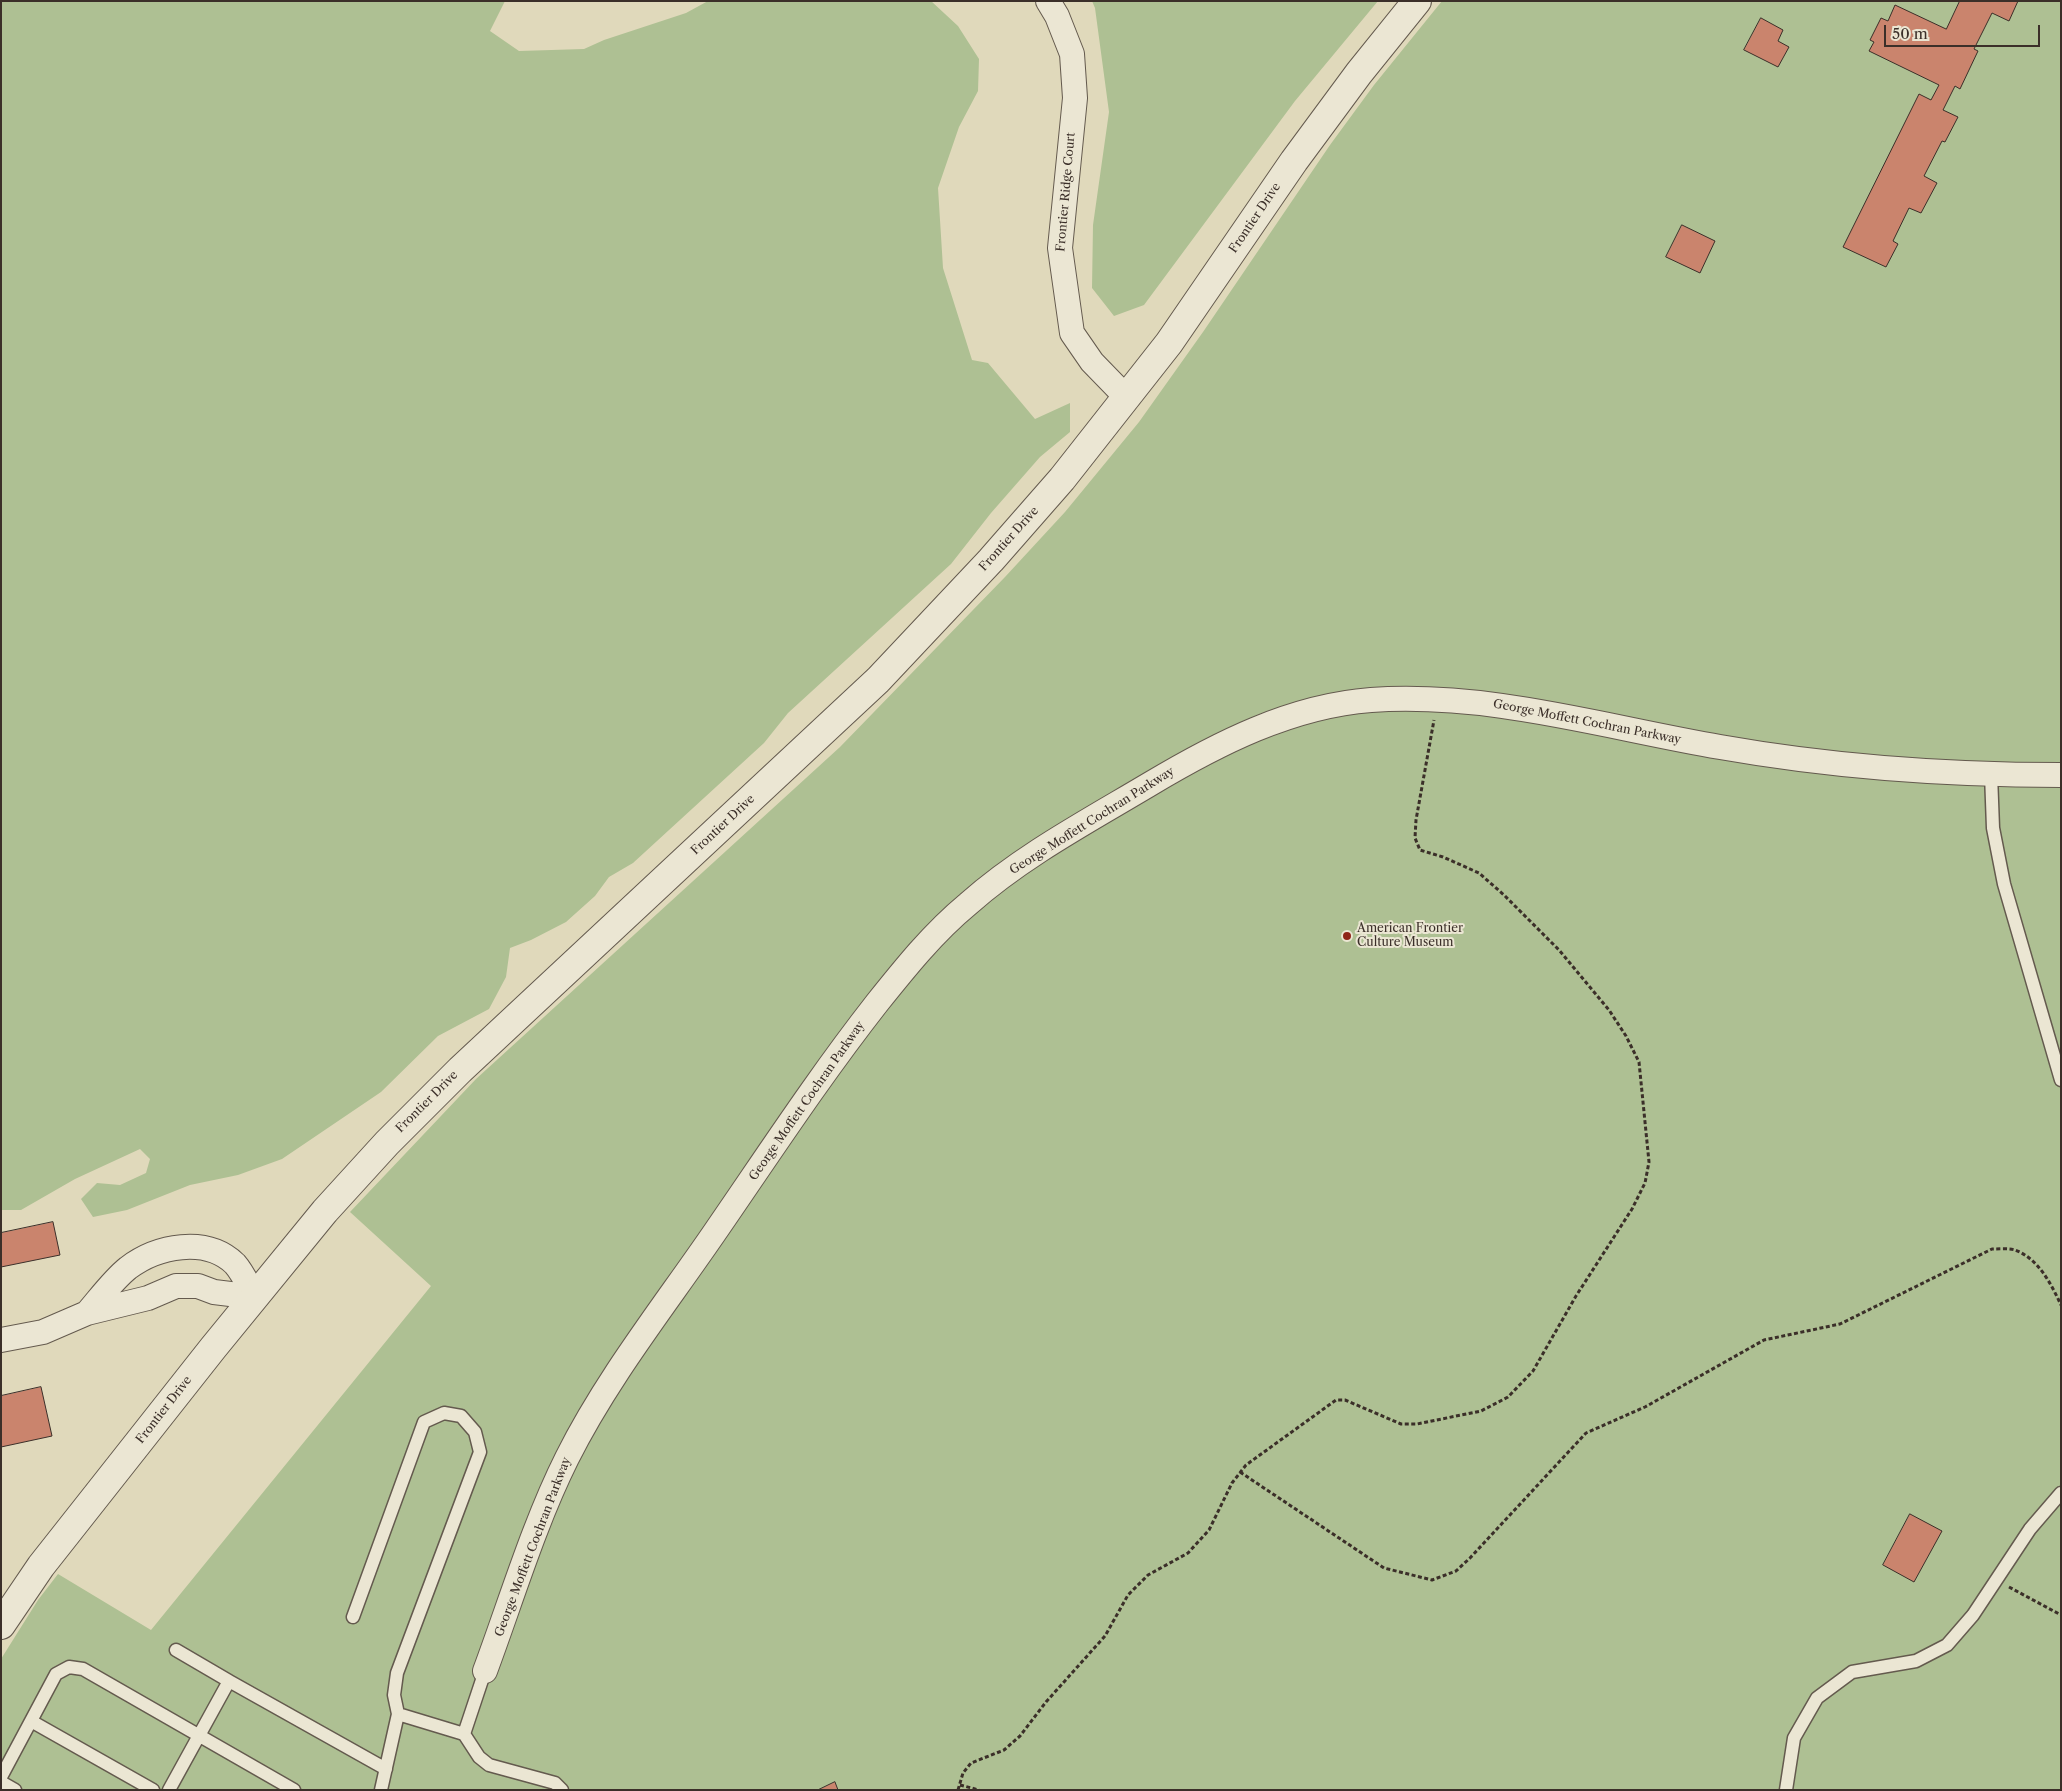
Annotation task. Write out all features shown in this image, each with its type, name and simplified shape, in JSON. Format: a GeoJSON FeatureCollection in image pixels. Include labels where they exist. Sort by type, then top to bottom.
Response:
{"type":"FeatureCollection","features":[{"type":"Feature","properties":{"kind":"street","name":"Frontier Ridge Court"},"geometry":{"type":"LineString","coordinates":[[1048,1],[1057,16],[1072,54],[1075,98],[1060,248],[1072,333],[1092,362],[1126,397]]}},
{"type":"Feature","properties":{"kind":"street","name":"Frontier Drive"},"geometry":{"type":"LineString","coordinates":[[1,1625],[41,1566],[255,1297],[326,1210],[387,1143],[460,1070],[836,720],[918,639],[1056,487],[1169,343],[1320,125],[1417,1]]}},
{"type":"Feature","properties":{"kind":"street","name":"George Moffett Cochran Parkway"},"geometry":{"type":"LineString","coordinates":[[485,1671],[549,1500],[568,1456],[606,1392],[837,1054],[899,975],[941,928],[988,886],[1053,842],[1166,774],[1236,738],[1296,715],[1341,704],[1396,699],[1437,700],[1526,709],[1714,746],[1818,762],[1920,772],[2061,775]]}},
{"type":"Feature","properties":{"kind":"street"},"geometry":{"type":"LineString","coordinates":[[87,1313],[128,1268],[146,1257],[167,1249],[182,1247],[203,1249],[221,1255],[235,1264],[255,1297]]}},
{"type":"Feature","properties":{"kind":"street"},"geometry":{"type":"LineString","coordinates":[[1,1340],[43,1332],[87,1313],[148,1298],[170,1288],[187,1285],[214,1292],[255,1297]]}},
{"type":"Feature","properties":{"kind":"lane"},"geometry":{"type":"LineString","coordinates":[[1992,774],[1993,828],[2004,884],[2061,1080]]}},
{"type":"Feature","properties":{"kind":"lane"},"geometry":{"type":"LineString","coordinates":[[354,1618],[424,1422],[444,1413],[461,1416],[475,1432],[480,1452],[396,1673],[394,1695],[398,1714],[381,1790]]}},
{"type":"Feature","properties":{"kind":"lane"},"geometry":{"type":"LineString","coordinates":[[1786,1790],[1794,1738],[1817,1698],[1852,1672],[1916,1661],[1947,1644],[1972,1615],[2030,1529],[2061,1494]]}},
{"type":"Feature","properties":{"kind":"lane"},"geometry":{"type":"LineString","coordinates":[[176,1650],[386,1769]]}},
{"type":"Feature","properties":{"kind":"lane"},"geometry":{"type":"LineString","coordinates":[[1,1777],[56,1674],[69,1667],[83,1669],[294,1790]]}},
{"type":"Feature","properties":{"kind":"lane"},"geometry":{"type":"LineString","coordinates":[[464,1734],[485,1671]]}},
{"type":"Feature","properties":{"kind":"lane"},"geometry":{"type":"LineString","coordinates":[[168,1790],[200,1736],[229,1681]]}},
{"type":"Feature","properties":{"kind":"lane"},"geometry":{"type":"LineString","coordinates":[[398,1714],[464,1734],[479,1757],[489,1765],[554,1783],[562,1790]]}},
{"type":"Feature","properties":{"kind":"lane"},"geometry":{"type":"LineString","coordinates":[[31,1721],[153,1790]]}},
{"type":"Feature","properties":{"kind":"lane"},"geometry":{"type":"LineString","coordinates":[[1,1782],[15,1790]]}},
{"type":"Feature","properties":{"kind":"path"},"geometry":{"type":"LineString","coordinates":[[958,1790],[964,1773],[971,1763],[1004,1750],[1020,1736],[1046,1702],[1105,1636],[1128,1594],[1148,1576],[1188,1553],[1209,1530],[1232,1483],[1246,1465],[1336,1400],[1345,1400],[1401,1424],[1417,1424],[1481,1411],[1508,1397],[1533,1371],[1576,1296],[1632,1209],[1644,1183],[1649,1162],[1639,1062],[1622,1029],[1559,950],[1504,894],[1479,873],[1443,857],[1420,850],[1415,838],[1421,789],[1437,700]]}},
{"type":"Feature","properties":{"kind":"path"},"geometry":{"type":"LineString","coordinates":[[1240,1472],[1384,1568],[1432,1580],[1456,1571],[1470,1558],[1586,1433],[1644,1407],[1764,1340],[1840,1324],[1992,1249],[2014,1249],[2028,1258],[2049,1279],[2061,1306]]}},
{"type":"Feature","properties":{"kind":"path"},"geometry":{"type":"LineString","coordinates":[[1996,1579],[2061,1616]]}},
{"type":"Feature","properties":{"kind":"path"},"geometry":{"type":"LineString","coordinates":[[960,1785],[979,1790]]}},
{"type":"Feature","properties":{"kind":"green space"},"geometry":{"type":"Polygon","coordinates":[[[1,1],[505,1],[490,31],[519,51],[584,49],[604,40],[686,13],[708,1],[931,1],[958,26],[979,59],[978,91],[959,127],[938,188],[943,268],[972,360],[988,363],[1035,419],[1070,403],[1070,432],[1040,457],[991,513],[951,564],[788,713],[764,743],[633,863],[609,877],[595,896],[566,922],[531,940],[510,948],[506,977],[489,1009],[438,1036],[381,1092],[282,1159],[238,1175],[190,1185],[127,1210],[93,1217],[81,1199],[97,1183],[120,1185],[146,1173],[150,1159],[140,1149],[75,1179],[21,1210],[1,1210],[1,1]]]}},
{"type":"Feature","properties":{"kind":"green space"},"geometry":{"type":"Polygon","coordinates":[[[1092,1],[1378,1],[1295,101],[1144,305],[1114,316],[1092,288],[1093,225],[1109,112],[1095,8],[1092,1]]]}},
{"type":"Feature","properties":{"kind":"green space","name":"American Frontier Culture Museum"},"geometry":{"type":"Polygon","coordinates":[[[1442,1],[2061,1],[2061,1790],[1,1790],[1,1659],[38,1600],[58,1574],[151,1630],[431,1286],[350,1212],[476,1079],[840,747],[1005,577],[1065,512],[1139,422],[1203,332],[1330,145],[1374,85],[1442,1]]]}},
{"type":"Feature","properties":{"kind":"building"},"geometry":{"type":"Polygon","coordinates":[[[1960,1],[2018,1],[2009,21],[1992,13],[1974,49],[1978,51],[1960,89],[1955,86],[1943,110],[1958,117],[1945,142],[1942,141],[1924,176],[1937,183],[1921,213],[1909,208],[1893,241],[1898,244],[1886,267],[1843,247],[1919,94],[1931,100],[1939,85],[1869,51],[1874,42],[1870,40],[1881,18],[1888,21],[1895,5],[1946,29],[1960,1]]]}},
{"type":"Feature","properties":{"kind":"building"},"geometry":{"type":"Polygon","coordinates":[[[1761,18],[1783,30],[1778,41],[1789,47],[1778,67],[1744,50],[1761,18]]]}},
{"type":"Feature","properties":{"kind":"building"},"geometry":{"type":"Polygon","coordinates":[[[1682,225],[1715,241],[1700,273],[1666,257],[1682,225]]]}},
{"type":"Feature","properties":{"kind":"building"},"geometry":{"type":"Polygon","coordinates":[[[53,1222],[60,1255],[1,1267],[1,1233],[53,1222]]]}},
{"type":"Feature","properties":{"kind":"building"},"geometry":{"type":"Polygon","coordinates":[[[41,1387],[52,1436],[1,1447],[1,1396],[41,1387]]]}},
{"type":"Feature","properties":{"kind":"building"},"geometry":{"type":"Polygon","coordinates":[[[1910,1514],[1942,1531],[1914,1582],[1883,1565],[1910,1514]]]}},
{"type":"Feature","properties":{"kind":"building"},"geometry":{"type":"Polygon","coordinates":[[[835,1782],[838,1790],[818,1790],[835,1782]]]}},
{"type":"Feature","properties":{"kind":"place","name":"American Frontier Culture Museum"},"geometry":{"type":"Point","coordinates":[1347,936]}}]}
